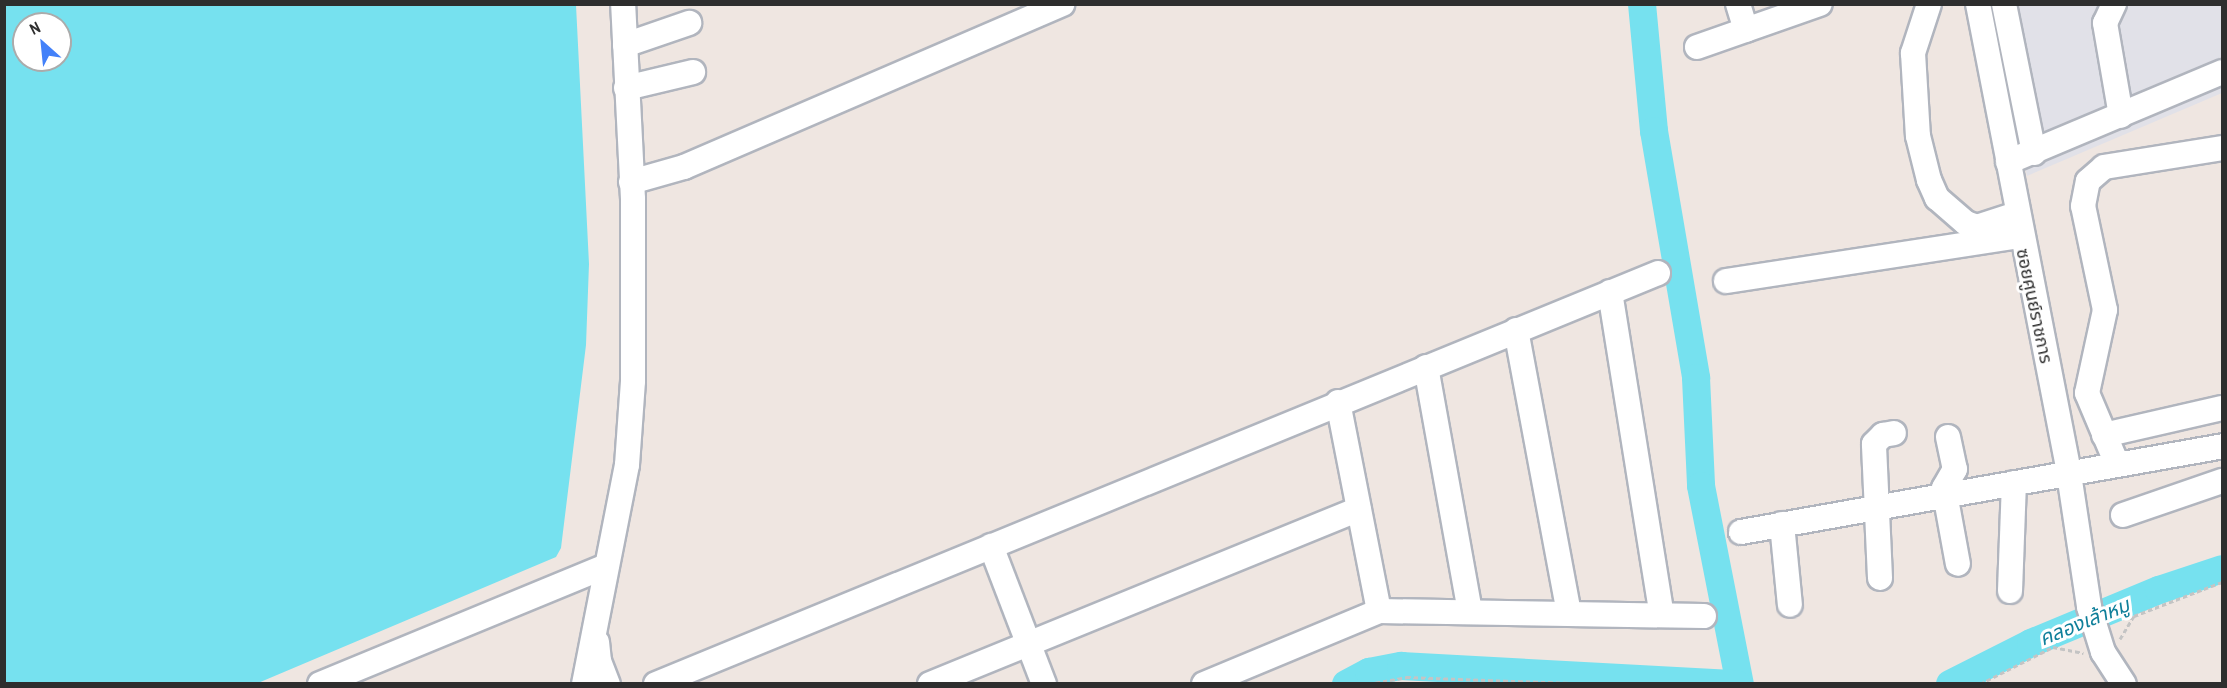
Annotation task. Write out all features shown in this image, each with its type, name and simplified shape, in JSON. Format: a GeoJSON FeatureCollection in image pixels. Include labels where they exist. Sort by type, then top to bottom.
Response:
{"type":"FeatureCollection","features":[{"type":"Feature","properties":{"kind":"street"},"geometry":{"type":"LineString","coordinates":[[584,684],[596,633],[627,465],[633,381],[632,182],[623,4]]}},
{"type":"Feature","properties":{"kind":"street"},"geometry":{"type":"LineString","coordinates":[[632,182],[684,167],[1062,4]]}},
{"type":"Feature","properties":{"kind":"street"},"geometry":{"type":"LineString","coordinates":[[1738,4],[1746,30]]}},
{"type":"Feature","properties":{"kind":"street"},"geometry":{"type":"LineString","coordinates":[[1697,48],[1820,4]]}},
{"type":"Feature","properties":{"kind":"street"},"geometry":{"type":"LineString","coordinates":[[1929,4],[1913,64],[1918,136],[1929,180],[1937,198],[1966,223],[1977,227],[2018,225]]}},
{"type":"Feature","properties":{"kind":"street","name":"ซอยศูนย์ราชการ"},"geometry":{"type":"LineString","coordinates":[[1978,4],[2018,225],[2069,474],[2089,607],[2105,655],[2124,684]]}},
{"type":"Feature","properties":{"kind":"street"},"geometry":{"type":"LineString","coordinates":[[2004,4],[2034,153]]}},
{"type":"Feature","properties":{"kind":"street"},"geometry":{"type":"LineString","coordinates":[[2114,4],[2105,23],[2121,116]]}},
{"type":"Feature","properties":{"kind":"street"},"geometry":{"type":"LineString","coordinates":[[625,45],[689,23]]}},
{"type":"Feature","properties":{"kind":"street"},"geometry":{"type":"LineString","coordinates":[[626,88],[693,72]]}},
{"type":"Feature","properties":{"kind":"street"},"geometry":{"type":"LineString","coordinates":[[2008,162],[2223,72]]}},
{"type":"Feature","properties":{"kind":"street"},"geometry":{"type":"LineString","coordinates":[[2116,464],[2087,393],[2105,310],[2083,206],[2088,182],[2104,167],[2223,147]]}},
{"type":"Feature","properties":{"kind":"street"},"geometry":{"type":"LineString","coordinates":[[1726,282],[2018,225]]}},
{"type":"Feature","properties":{"kind":"street"},"geometry":{"type":"LineString","coordinates":[[656,684],[1338,402],[1658,273]]}},
{"type":"Feature","properties":{"kind":"street"},"geometry":{"type":"LineString","coordinates":[[1610,292],[1662,615]]}},
{"type":"Feature","properties":{"kind":"street"},"geometry":{"type":"LineString","coordinates":[[1516,330],[1569,613]]}},
{"type":"Feature","properties":{"kind":"street"},"geometry":{"type":"LineString","coordinates":[[1426,367],[1470,612]]}},
{"type":"Feature","properties":{"kind":"street"},"geometry":{"type":"LineString","coordinates":[[1338,402],[1378,611]]}},
{"type":"Feature","properties":{"kind":"street"},"geometry":{"type":"LineString","coordinates":[[2104,435],[2223,408]]}},
{"type":"Feature","properties":{"kind":"street"},"geometry":{"type":"LineString","coordinates":[[1880,578],[1874,444],[1883,435],[1894,433]]}},
{"type":"Feature","properties":{"kind":"street"},"geometry":{"type":"LineString","coordinates":[[1948,436],[1954,469],[1944,488],[1958,564]]}},
{"type":"Feature","properties":{"kind":"street"},"geometry":{"type":"LineString","coordinates":[[1741,532],[1876,506],[2223,446]]}},
{"type":"Feature","properties":{"kind":"street"},"geometry":{"type":"LineString","coordinates":[[2123,515],[2223,481]]}},
{"type":"Feature","properties":{"kind":"street"},"geometry":{"type":"LineString","coordinates":[[2010,591],[2014,483]]}},
{"type":"Feature","properties":{"kind":"street"},"geometry":{"type":"LineString","coordinates":[[930,684],[1028,642],[1359,509]]}},
{"type":"Feature","properties":{"kind":"street"},"geometry":{"type":"LineString","coordinates":[[1782,524],[1790,605]]}},
{"type":"Feature","properties":{"kind":"street"},"geometry":{"type":"LineString","coordinates":[[991,546],[1044,684]]}},
{"type":"Feature","properties":{"kind":"street"},"geometry":{"type":"LineString","coordinates":[[320,684],[607,566]]}},
{"type":"Feature","properties":{"kind":"street"},"geometry":{"type":"LineString","coordinates":[[1204,684],[1378,611],[1704,616]]}},
{"type":"Feature","properties":{"kind":"street"},"geometry":{"type":"LineString","coordinates":[[596,633],[599,661],[608,684]]}},
{"type":"Feature","properties":{"kind":"path"},"geometry":{"type":"LineString","coordinates":[[1980,684],[2053,647],[2105,655],[2134,616],[2223,582]]}},
{"type":"Feature","properties":{"kind":"path"},"geometry":{"type":"LineString","coordinates":[[1368,684],[1406,677],[1593,684]]}},
{"type":"Feature","properties":{"kind":"shaded area"},"geometry":{"type":"Polygon","coordinates":[[[1990,5],[2222,5],[2222,93],[2027,176],[1990,5]]]}},
{"type":"Feature","properties":{"kind":"water"},"geometry":{"type":"Polygon","coordinates":[[[4,5],[576,5],[589,264],[586,345],[561,548],[556,557],[258,683],[5,683],[4,5]]]}},
{"type":"Feature","properties":{"kind":"waterway"},"geometry":{"type":"LineString","coordinates":[[1642,4],[1654,131],[1696,378],[1701,486],[1740,684]]}},
{"type":"Feature","properties":{"kind":"waterway","name":"คลองเล้าหมู"},"geometry":{"type":"LineString","coordinates":[[1950,684],[2031,643],[2159,590],[2222,569]]}},
{"type":"Feature","properties":{"kind":"waterway","name":"คลองเล้าหมู"},"geometry":{"type":"LineString","coordinates":[[1346,684],[1369,672],[1401,666],[1737,684]]}}]}
